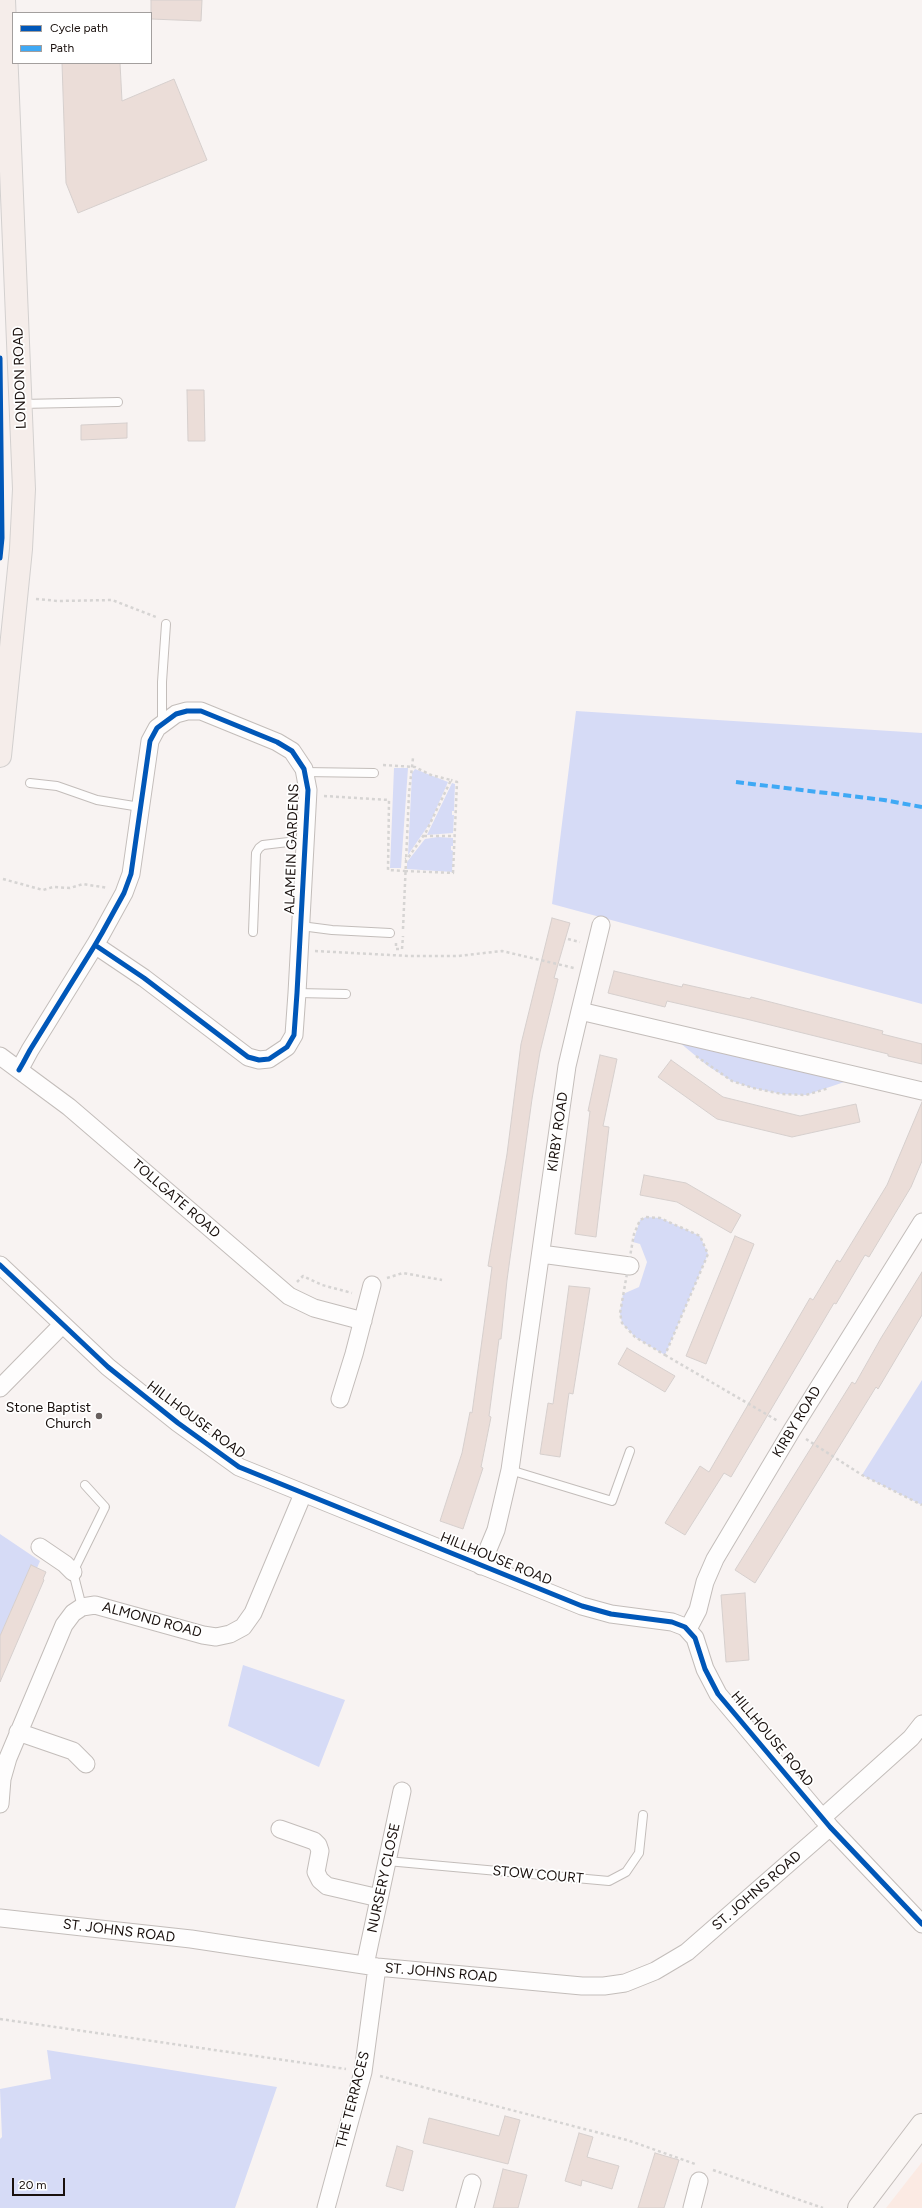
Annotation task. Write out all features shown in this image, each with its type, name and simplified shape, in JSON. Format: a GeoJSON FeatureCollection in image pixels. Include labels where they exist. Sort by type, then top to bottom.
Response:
{"type":"FeatureCollection","features":[{"type":"Feature","properties":{"kind":"main road","name":"LONDON ROAD"},"geometry":{"type":"LineString","coordinates":[[0,756],[21,549],[24,489],[4,0]]}},
{"type":"Feature","properties":{"kind":"main road"},"geometry":{"type":"LineString","coordinates":[[859,2208],[920,2134]]}},
{"type":"Feature","properties":{"kind":"street","name":"ALAMEIN GARDENS"},"geometry":{"type":"LineString","coordinates":[[95,945],[144,978],[232,1047],[253,1060],[263,1060],[274,1057],[292,1040],[306,926],[305,840],[308,790],[304,772],[297,757],[288,748],[208,713],[198,710],[183,712],[162,722]]}},
{"type":"Feature","properties":{"kind":"street"},"geometry":{"type":"LineString","coordinates":[[19,1070],[95,945],[124,893],[131,874],[150,741],[156,728],[162,722]]}},
{"type":"Feature","properties":{"kind":"street","name":"KIRBY ROAD"},"geometry":{"type":"LineString","coordinates":[[481,1566],[496,1530],[510,1470],[567,1066],[601,927]]}},
{"type":"Feature","properties":{"kind":"street"},"geometry":{"type":"LineString","coordinates":[[580,1011],[922,1091]]}},
{"type":"Feature","properties":{"kind":"street","name":"TOLLGATE ROAD"},"geometry":{"type":"LineString","coordinates":[[0,1056],[92,1127],[289,1296],[314,1308],[363,1321]]}},
{"type":"Feature","properties":{"kind":"street","name":"KIRBY ROAD"},"geometry":{"type":"LineString","coordinates":[[688,1629],[698,1610],[705,1582],[716,1559],[792,1430],[922,1222]]}},
{"type":"Feature","properties":{"kind":"street"},"geometry":{"type":"LineString","coordinates":[[541,1254],[630,1266]]}},
{"type":"Feature","properties":{"kind":"street","name":"HILLHOUSE ROAD"},"geometry":{"type":"LineString","coordinates":[[0,1265],[108,1367],[220,1455],[248,1472],[481,1566],[595,1610],[624,1616],[675,1622],[688,1629],[695,1638],[705,1670],[718,1694],[826,1823],[922,1924]]}},
{"type":"Feature","properties":{"kind":"street"},"geometry":{"type":"LineString","coordinates":[[340,1399],[363,1321],[378,1283]]}},
{"type":"Feature","properties":{"kind":"street"},"geometry":{"type":"LineString","coordinates":[[0,1388],[62,1325]]}},
{"type":"Feature","properties":{"kind":"street","name":"ALMOND ROAD"},"geometry":{"type":"LineString","coordinates":[[0,1804],[1,1779],[18,1732],[64,1625],[73,1613],[82,1606],[95,1604],[203,1635],[216,1637],[230,1634],[243,1627],[253,1613],[303,1494]]}},
{"type":"Feature","properties":{"kind":"street"},"geometry":{"type":"LineString","coordinates":[[40,1547],[65,1564],[73,1572]]}},
{"type":"Feature","properties":{"kind":"street","name":"ST. JOHNS ROAD"},"geometry":{"type":"LineString","coordinates":[[0,1918],[191,1939],[371,1966],[582,1986],[604,1986],[625,1983],[656,1971],[687,1952],[826,1823],[911,1738],[922,1724]]}},
{"type":"Feature","properties":{"kind":"street"},"geometry":{"type":"LineString","coordinates":[[18,1732],[73,1751],[86,1764]]}},
{"type":"Feature","properties":{"kind":"street","name":"NURSERY CLOSE"},"geometry":{"type":"LineString","coordinates":[[371,1966],[379,1898],[402,1791]]}},
{"type":"Feature","properties":{"kind":"street"},"geometry":{"type":"LineString","coordinates":[[280,1829],[314,1841],[318,1845],[320,1851],[316,1872],[320,1880],[327,1886],[379,1898]]}},
{"type":"Feature","properties":{"kind":"street","name":"THE TERRACES"},"geometry":{"type":"LineString","coordinates":[[326,2208],[363,2072],[371,1966]]}},
{"type":"Feature","properties":{"kind":"street"},"geometry":{"type":"LineString","coordinates":[[692,2208],[705,2175]]}},
{"type":"Feature","properties":{"kind":"street"},"geometry":{"type":"LineString","coordinates":[[465,2208],[472,2183]]}},
{"type":"Feature","properties":{"kind":"lane"},"geometry":{"type":"LineString","coordinates":[[21,404],[118,402]]}},
{"type":"Feature","properties":{"kind":"lane"},"geometry":{"type":"LineString","coordinates":[[162,722],[162,682],[166,624]]}},
{"type":"Feature","properties":{"kind":"lane"},"geometry":{"type":"LineString","coordinates":[[304,772],[374,773]]}},
{"type":"Feature","properties":{"kind":"lane"},"geometry":{"type":"LineString","coordinates":[[30,783],[57,786],[97,800],[140,807]]}},
{"type":"Feature","properties":{"kind":"lane"},"geometry":{"type":"LineString","coordinates":[[253,932],[256,853],[263,845],[305,840]]}},
{"type":"Feature","properties":{"kind":"lane"},"geometry":{"type":"LineString","coordinates":[[306,926],[332,930],[390,933]]}},
{"type":"Feature","properties":{"kind":"lane"},"geometry":{"type":"LineString","coordinates":[[297,993],[346,994]]}},
{"type":"Feature","properties":{"kind":"lane"},"geometry":{"type":"LineString","coordinates":[[510,1470],[612,1501],[630,1451]]}},
{"type":"Feature","properties":{"kind":"lane"},"geometry":{"type":"LineString","coordinates":[[82,1606],[73,1572],[105,1507],[85,1485]]}},
{"type":"Feature","properties":{"kind":"lane","name":"STOW COURT"},"geometry":{"type":"LineString","coordinates":[[387,1861],[608,1881],[626,1872],[639,1853],[643,1815]]}},
{"type":"Feature","properties":{"kind":"path"},"geometry":{"type":"LineString","coordinates":[[34,599],[58,601],[112,600],[165,620],[166,624]]}},
{"type":"Feature","properties":{"kind":"path"},"geometry":{"type":"LineString","coordinates":[[390,933],[390,928],[396,928],[396,948],[402,949],[406,888],[405,859],[410,776],[413,766],[413,758]]}},
{"type":"Feature","properties":{"kind":"path"},"geometry":{"type":"LineString","coordinates":[[318,796],[389,800],[388,870],[453,873],[457,782],[431,774],[413,766],[379,765]]}},
{"type":"Feature","properties":{"kind":"path"},"geometry":{"type":"LineString","coordinates":[[405,859],[408,858],[424,836],[440,807],[451,780]]}},
{"type":"Feature","properties":{"kind":"path"},"geometry":{"type":"LineString","coordinates":[[424,836],[455,836]]}},
{"type":"Feature","properties":{"kind":"path"},"geometry":{"type":"LineString","coordinates":[[3,880],[43,890],[53,887],[70,888],[83,884],[103,886],[113,890]]}},
{"type":"Feature","properties":{"kind":"path"},"geometry":{"type":"LineString","coordinates":[[306,926],[310,950],[409,956],[458,956],[504,951],[580,970]]}},
{"type":"Feature","properties":{"kind":"path"},"geometry":{"type":"LineString","coordinates":[[568,939],[586,943],[590,928],[601,927]]}},
{"type":"Feature","properties":{"kind":"path"},"geometry":{"type":"LineString","coordinates":[[691,1052],[708,1066],[732,1081],[782,1094],[806,1096],[859,1077]]}},
{"type":"Feature","properties":{"kind":"path"},"geometry":{"type":"LineString","coordinates":[[646,1217],[660,1218],[700,1236],[706,1245],[708,1254],[666,1355],[635,1337],[622,1323],[620,1313],[630,1266],[634,1234],[640,1220],[646,1217]]}},
{"type":"Feature","properties":{"kind":"path"},"geometry":{"type":"LineString","coordinates":[[378,1283],[392,1276],[403,1273],[442,1280]]}},
{"type":"Feature","properties":{"kind":"path"},"geometry":{"type":"LineString","coordinates":[[294,1287],[303,1276],[328,1287],[358,1294]]}},
{"type":"Feature","properties":{"kind":"path"},"geometry":{"type":"LineString","coordinates":[[0,2019],[363,2072],[627,2140],[696,2164]]}},
{"type":"Feature","properties":{"kind":"path"},"geometry":{"type":"LineString","coordinates":[[705,2175],[823,2208]]}},
{"type":"Feature","properties":{"kind":"shaded area"},"geometry":{"type":"Polygon","coordinates":[[[576,711],[922,733],[922,1004],[552,904],[576,711]]]}},
{"type":"Feature","properties":{"kind":"shaded area"},"geometry":{"type":"Polygon","coordinates":[[[394,768],[408,768],[401,868],[390,868],[394,768]]]}},
{"type":"Feature","properties":{"kind":"shaded area"},"geometry":{"type":"Polygon","coordinates":[[[415,769],[448,782],[430,823],[408,855],[412,773],[415,769]]]}},
{"type":"Feature","properties":{"kind":"shaded area"},"geometry":{"type":"Polygon","coordinates":[[[452,783],[455,784],[454,811],[452,811],[452,815],[454,815],[453,833],[427,835],[452,783]]]}},
{"type":"Feature","properties":{"kind":"shaded area"},"geometry":{"type":"Polygon","coordinates":[[[438,837],[453,838],[453,846],[451,846],[451,850],[453,851],[452,872],[407,869],[407,862],[425,839],[438,837]]]}},
{"type":"Feature","properties":{"kind":"shaded area"},"geometry":{"type":"Polygon","coordinates":[[[668,1033],[859,1077],[806,1095],[782,1094],[753,1088],[732,1081],[708,1066],[668,1033]]]}},
{"type":"Feature","properties":{"kind":"shaded area"},"geometry":{"type":"Polygon","coordinates":[[[646,1217],[660,1218],[700,1236],[708,1254],[665,1355],[635,1337],[622,1323],[620,1313],[623,1294],[639,1287],[647,1262],[640,1244],[633,1242],[640,1220],[646,1217]]]}},
{"type":"Feature","properties":{"kind":"shaded area"},"geometry":{"type":"Polygon","coordinates":[[[922,1380],[922,1505],[862,1475],[922,1380]]]}},
{"type":"Feature","properties":{"kind":"shaded area"},"geometry":{"type":"Polygon","coordinates":[[[0,1534],[40,1561],[37,1568],[31,1565],[0,1636],[0,1534]]]}},
{"type":"Feature","properties":{"kind":"shaded area"},"geometry":{"type":"Polygon","coordinates":[[[243,1665],[345,1700],[319,1767],[228,1726],[243,1665]]]}},
{"type":"Feature","properties":{"kind":"shaded area"},"geometry":{"type":"Polygon","coordinates":[[[47,2050],[277,2087],[235,2208],[0,2208],[0,2139],[2,2137],[0,2089],[51,2079],[47,2050]]]}},
{"type":"Feature","properties":{"kind":"shaded area"},"geometry":{"type":"Polygon","coordinates":[[[922,2162],[922,2208],[886,2208],[922,2162]]]}},
{"type":"Feature","properties":{"kind":"building"},"geometry":{"type":"Polygon","coordinates":[[[151,0],[202,0],[201,21],[152,19],[151,0]]]}},
{"type":"Feature","properties":{"kind":"building"},"geometry":{"type":"Polygon","coordinates":[[[62,64],[120,64],[122,101],[174,79],[207,160],[78,213],[66,183],[62,64]]]}},
{"type":"Feature","properties":{"kind":"building"},"geometry":{"type":"Polygon","coordinates":[[[187,390],[204,390],[205,441],[188,441],[187,390]]]}},
{"type":"Feature","properties":{"kind":"building"},"geometry":{"type":"Polygon","coordinates":[[[127,423],[127,438],[81,440],[81,425],[127,423]]]}},
{"type":"Feature","properties":{"kind":"building"},"geometry":{"type":"Polygon","coordinates":[[[552,918],[570,923],[554,978],[558,979],[540,1052],[532,1099],[507,1280],[501,1339],[499,1339],[489,1416],[491,1417],[481,1467],[483,1468],[463,1529],[440,1521],[462,1453],[470,1412],[472,1413],[492,1267],[488,1266],[507,1154],[521,1044],[552,918]]]}},
{"type":"Feature","properties":{"kind":"building"},"geometry":{"type":"Polygon","coordinates":[[[614,971],[682,987],[683,984],[750,999],[751,997],[883,1031],[882,1034],[922,1044],[922,1064],[888,1056],[888,1054],[667,1001],[665,1007],[608,993],[614,971]]]}},
{"type":"Feature","properties":{"kind":"building"},"geometry":{"type":"Polygon","coordinates":[[[600,1055],[617,1059],[603,1126],[609,1127],[596,1237],[575,1234],[590,1111],[588,1111],[600,1055]]]}},
{"type":"Feature","properties":{"kind":"building"},"geometry":{"type":"Polygon","coordinates":[[[671,1060],[723,1097],[800,1116],[856,1104],[860,1122],[792,1137],[717,1119],[658,1077],[671,1060]]]}},
{"type":"Feature","properties":{"kind":"building"},"geometry":{"type":"Polygon","coordinates":[[[922,1102],[922,1161],[911,1187],[869,1257],[865,1255],[836,1304],[834,1303],[731,1477],[724,1473],[685,1535],[665,1523],[700,1466],[709,1472],[810,1298],[813,1300],[837,1260],[840,1262],[887,1185],[922,1102]]]}},
{"type":"Feature","properties":{"kind":"building"},"geometry":{"type":"Polygon","coordinates":[[[644,1175],[686,1183],[741,1215],[731,1233],[677,1202],[640,1195],[644,1175]]]}},
{"type":"Feature","properties":{"kind":"building"},"geometry":{"type":"Polygon","coordinates":[[[735,1236],[754,1244],[706,1364],[686,1356],[735,1236]]]}},
{"type":"Feature","properties":{"kind":"building"},"geometry":{"type":"Polygon","coordinates":[[[922,1272],[922,1315],[878,1389],[876,1387],[755,1583],[735,1570],[852,1382],[855,1384],[881,1338],[922,1272]]]}},
{"type":"Feature","properties":{"kind":"building"},"geometry":{"type":"Polygon","coordinates":[[[569,1286],[590,1288],[573,1394],[569,1393],[560,1457],[540,1454],[548,1403],[553,1404],[569,1286]]]}},
{"type":"Feature","properties":{"kind":"building"},"geometry":{"type":"Polygon","coordinates":[[[627,1348],[675,1376],[665,1392],[618,1364],[627,1348]]]}},
{"type":"Feature","properties":{"kind":"building"},"geometry":{"type":"Polygon","coordinates":[[[31,1565],[46,1572],[43,1579],[44,1580],[0,1682],[0,1636],[31,1565]]]}},
{"type":"Feature","properties":{"kind":"building"},"geometry":{"type":"Polygon","coordinates":[[[745,1593],[749,1660],[726,1662],[721,1595],[745,1593]]]}},
{"type":"Feature","properties":{"kind":"building"},"geometry":{"type":"Polygon","coordinates":[[[505,2116],[520,2120],[508,2164],[423,2143],[429,2118],[499,2136],[505,2116]]]}},
{"type":"Feature","properties":{"kind":"building"},"geometry":{"type":"Polygon","coordinates":[[[579,2133],[593,2137],[587,2157],[619,2166],[612,2189],[582,2180],[581,2186],[565,2181],[579,2133]]]}},
{"type":"Feature","properties":{"kind":"building"},"geometry":{"type":"Polygon","coordinates":[[[397,2146],[413,2151],[403,2191],[386,2186],[397,2146]]]}},
{"type":"Feature","properties":{"kind":"building"},"geometry":{"type":"Polygon","coordinates":[[[655,2153],[679,2160],[664,2208],[638,2208],[655,2153]]]}},
{"type":"Feature","properties":{"kind":"building"},"geometry":{"type":"Polygon","coordinates":[[[503,2169],[527,2175],[518,2208],[493,2208],[503,2169]]]}},
{"type":"Feature","properties":{"kind":"marked path"},"geometry":{"type":"LineString","coordinates":[[736,782],[884,800],[922,807]]}},
{"type":"Feature","properties":{"kind":"cycle path"},"geometry":{"type":"LineString","coordinates":[[0,358],[2,538],[0,558]]}},
{"type":"Feature","properties":{"kind":"cycle path"},"geometry":{"type":"LineString","coordinates":[[19,1070],[95,945],[124,893],[131,874],[150,741],[157,728],[176,714],[187,711],[201,711],[277,742],[292,751],[304,769],[308,790],[294,1035],[287,1047],[269,1059],[259,1060],[248,1057],[144,978],[95,945]]}},
{"type":"Feature","properties":{"kind":"cycle path"},"geometry":{"type":"LineString","coordinates":[[0,1265],[108,1367],[178,1423],[239,1467],[582,1606],[611,1614],[672,1622],[685,1627],[695,1638],[705,1669],[718,1694],[830,1827],[922,1924]]}},
{"type":"Feature","properties":{"kind":"place","name":"Stone Baptist Church"},"geometry":{"type":"Point","coordinates":[99,1416]}}]}
